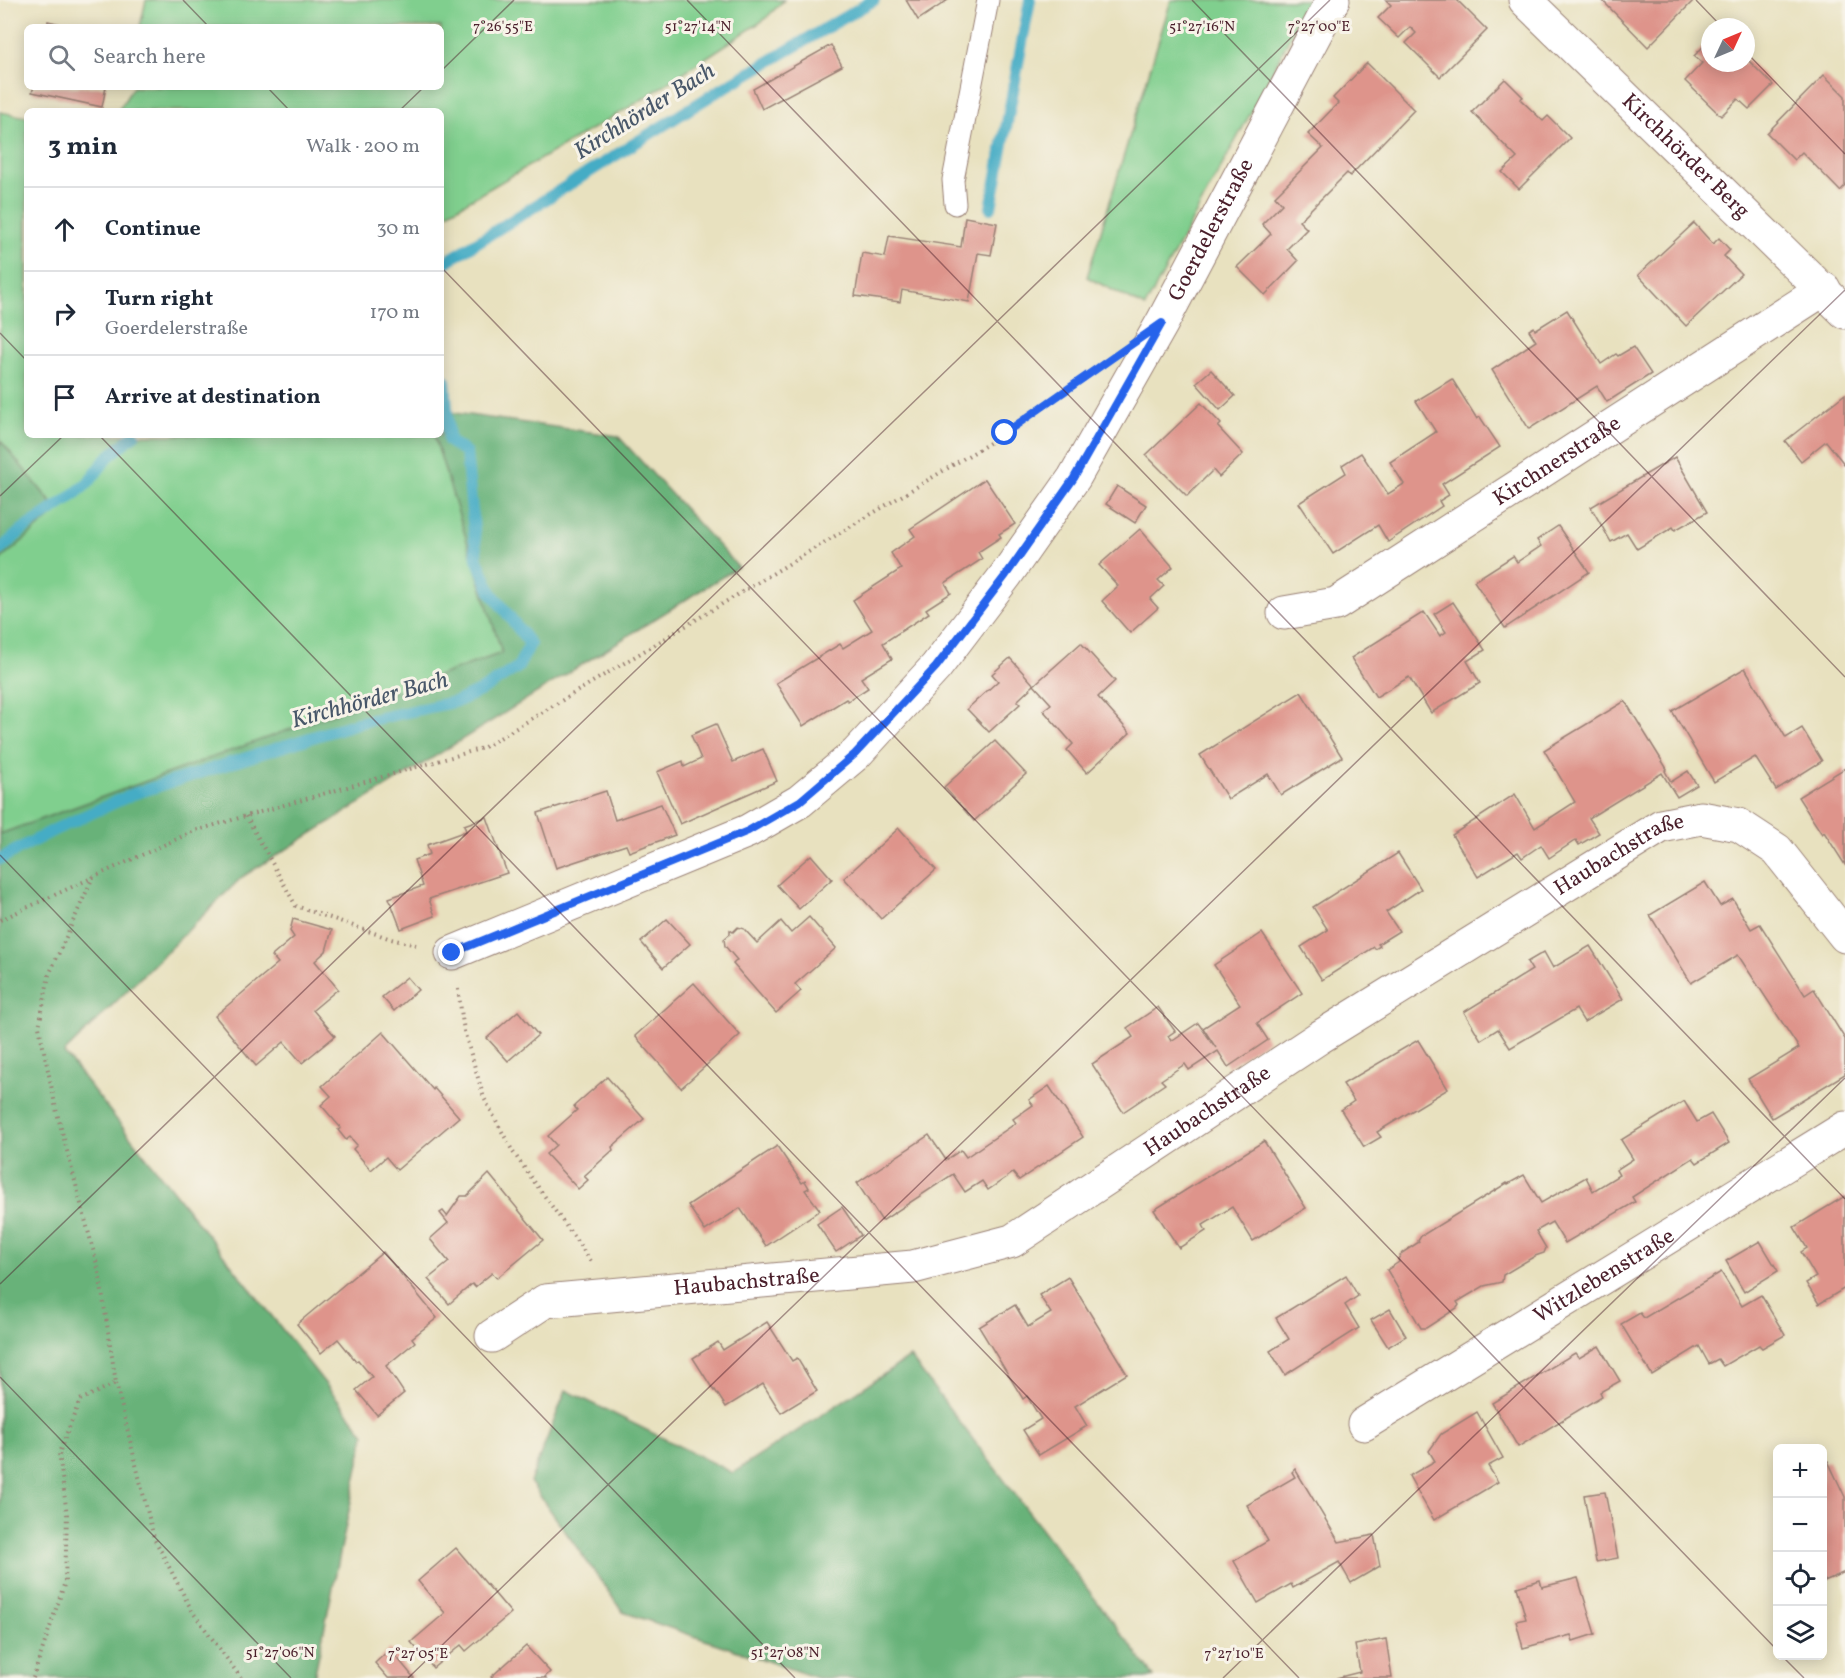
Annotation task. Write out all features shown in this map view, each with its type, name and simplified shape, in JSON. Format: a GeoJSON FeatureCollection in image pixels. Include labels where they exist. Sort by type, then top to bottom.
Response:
{"type":"FeatureCollection","features":[{"type":"Feature","properties":{"kind":"street","name":"Goerdelerstraße"},"geometry":{"type":"LineString","coordinates":[[452,953],[748,831],[800,801],[864,745],[936,667],[1006,575],[1074,478],[1162,323],[1333,0]]}},
{"type":"Feature","properties":{"kind":"street","name":"Kirchhörder Berg"},"geometry":{"type":"LineString","coordinates":[[1525,0],[1834,300]]}},
{"type":"Feature","properties":{"kind":"street","name":"Kirchnerstraße"},"geometry":{"type":"LineString","coordinates":[[1284,613],[1336,604],[1834,300]]}},
{"type":"Feature","properties":{"kind":"street","name":"Haubachstraße"},"geometry":{"type":"LineString","coordinates":[[492,1336],[545,1301],[913,1267],[1012,1241],[1320,1037],[1662,826],[1701,818],[1739,825],[1777,850],[1845,936]]}},
{"type":"Feature","properties":{"kind":"street","name":"Witzlebenstraße"},"geometry":{"type":"LineString","coordinates":[[1364,1424],[1845,1128]]}},
{"type":"Feature","properties":{"kind":"lane"},"geometry":{"type":"LineString","coordinates":[[955,204],[952,180],[988,0]]}},
{"type":"Feature","properties":{"kind":"path"},"geometry":{"type":"LineString","coordinates":[[0,920],[194,831],[483,748],[1005,433],[1094,372]]}},
{"type":"Feature","properties":{"kind":"path"},"geometry":{"type":"LineString","coordinates":[[246,816],[296,906],[392,939]]}},
{"type":"Feature","properties":{"kind":"path"},"geometry":{"type":"LineString","coordinates":[[94,877],[49,975],[39,1027],[56,1108],[99,1272],[116,1383],[154,1538],[192,1611],[242,1678]]}},
{"type":"Feature","properties":{"kind":"path"},"geometry":{"type":"LineString","coordinates":[[464,1031],[484,1098],[513,1152],[615,1296]]}},
{"type":"Feature","properties":{"kind":"path"},"geometry":{"type":"LineString","coordinates":[[33,1678],[65,1582],[67,1515],[59,1453],[80,1401],[116,1383]]}},
{"type":"Feature","properties":{"kind":"green space"},"geometry":{"type":"Polygon","coordinates":[[[146,0],[784,0],[764,20],[640,101],[444,215],[444,108],[120,108],[131,90],[444,90],[444,24],[141,24],[146,0]]]}},
{"type":"Feature","properties":{"kind":"green space"},"geometry":{"type":"Polygon","coordinates":[[[1171,0],[1308,0],[1266,85],[1145,307],[1087,277],[1171,0]]]}},
{"type":"Feature","properties":{"kind":"green space"},"geometry":{"type":"Polygon","coordinates":[[[0,112],[24,116],[24,438],[435,438],[502,653],[0,834],[0,560],[58,511],[0,440],[0,112]]]}},
{"type":"Feature","properties":{"kind":"green space"},"geometry":{"type":"Polygon","coordinates":[[[444,411],[618,436],[738,567],[242,877],[64,1053],[365,1434],[314,1678],[0,1678],[0,834],[502,653],[435,438],[444,438],[444,411]]]}},
{"type":"Feature","properties":{"kind":"green space"},"geometry":{"type":"Polygon","coordinates":[[[0,440],[58,511],[0,560],[0,440]]]}},
{"type":"Feature","properties":{"kind":"green space"},"geometry":{"type":"Polygon","coordinates":[[[910,1357],[1154,1676],[1146,1678],[817,1678],[623,1612],[530,1482],[566,1390],[733,1473],[910,1357]]]}},
{"type":"Feature","properties":{"kind":"building"},"geometry":{"type":"Polygon","coordinates":[[[906,0],[948,0],[918,20],[906,0]]]}},
{"type":"Feature","properties":{"kind":"building"},"geometry":{"type":"Polygon","coordinates":[[[1386,0],[1457,0],[1487,30],[1440,77],[1406,43],[1416,33],[1410,27],[1399,38],[1378,18],[1391,5],[1386,0]]]}},
{"type":"Feature","properties":{"kind":"building"},"geometry":{"type":"Polygon","coordinates":[[[1602,0],[1694,0],[1648,47],[1602,0]]]}},
{"type":"Feature","properties":{"kind":"building"},"geometry":{"type":"Polygon","coordinates":[[[831,45],[842,66],[762,109],[753,89],[831,45]]]}},
{"type":"Feature","properties":{"kind":"building"},"geometry":{"type":"Polygon","coordinates":[[[1701,49],[1701,62],[1694,56],[1701,49]]]}},
{"type":"Feature","properties":{"kind":"building"},"geometry":{"type":"Polygon","coordinates":[[[1367,63],[1414,110],[1350,176],[1347,173],[1299,221],[1307,229],[1287,249],[1298,261],[1265,295],[1237,267],[1271,234],[1262,224],[1282,204],[1275,196],[1323,148],[1308,134],[1338,103],[1333,98],[1367,63]]]}},
{"type":"Feature","properties":{"kind":"building"},"geometry":{"type":"Polygon","coordinates":[[[1701,64],[1701,72],[1755,72],[1755,67],[1773,85],[1749,109],[1738,99],[1721,116],[1685,81],[1701,64]]]}},
{"type":"Feature","properties":{"kind":"building"},"geometry":{"type":"Polygon","coordinates":[[[1824,75],[1845,96],[1845,186],[1840,191],[1802,152],[1794,160],[1767,133],[1824,75]]]}},
{"type":"Feature","properties":{"kind":"building"},"geometry":{"type":"Polygon","coordinates":[[[1505,79],[1523,97],[1520,99],[1543,121],[1548,116],[1570,138],[1519,189],[1502,172],[1517,158],[1472,112],[1505,79]]]}},
{"type":"Feature","properties":{"kind":"building"},"geometry":{"type":"Polygon","coordinates":[[[33,90],[105,90],[102,107],[32,92],[33,90]]]}},
{"type":"Feature","properties":{"kind":"building"},"geometry":{"type":"Polygon","coordinates":[[[965,217],[997,223],[991,255],[978,253],[969,302],[902,290],[900,302],[855,296],[862,253],[885,257],[889,236],[961,247],[965,217]]]}},
{"type":"Feature","properties":{"kind":"building"},"geometry":{"type":"Polygon","coordinates":[[[1694,223],[1713,244],[1719,238],[1730,250],[1724,256],[1741,274],[1686,326],[1638,275],[1694,223]]]}},
{"type":"Feature","properties":{"kind":"building"},"geometry":{"type":"Polygon","coordinates":[[[1567,310],[1601,364],[1633,347],[1651,374],[1607,402],[1597,386],[1529,429],[1492,370],[1536,341],[1529,330],[1534,327],[1535,330],[1567,310]]]}},
{"type":"Feature","properties":{"kind":"building"},"geometry":{"type":"Polygon","coordinates":[[[1211,370],[1235,396],[1220,410],[1196,383],[1211,370]]]}},
{"type":"Feature","properties":{"kind":"building"},"geometry":{"type":"Polygon","coordinates":[[[1452,379],[1477,419],[1480,417],[1500,447],[1442,484],[1449,495],[1439,501],[1442,506],[1388,542],[1378,525],[1333,554],[1299,503],[1346,473],[1342,465],[1361,453],[1388,494],[1404,484],[1390,462],[1436,432],[1416,401],[1452,379]]]}},
{"type":"Feature","properties":{"kind":"building"},"geometry":{"type":"Polygon","coordinates":[[[1845,394],[1845,465],[1826,441],[1801,461],[1785,441],[1845,394]]]}},
{"type":"Feature","properties":{"kind":"building"},"geometry":{"type":"Polygon","coordinates":[[[1201,403],[1221,424],[1218,427],[1243,454],[1219,477],[1213,470],[1187,496],[1146,455],[1201,403]]]}},
{"type":"Feature","properties":{"kind":"building"},"geometry":{"type":"Polygon","coordinates":[[[1675,457],[1707,512],[1675,530],[1673,527],[1637,549],[1627,533],[1611,542],[1591,507],[1675,457]]]}},
{"type":"Feature","properties":{"kind":"building"},"geometry":{"type":"Polygon","coordinates":[[[985,479],[1015,524],[999,534],[1001,537],[978,552],[982,559],[945,583],[951,593],[926,609],[929,613],[883,643],[892,659],[861,678],[868,688],[803,726],[776,683],[840,644],[843,648],[872,630],[853,600],[901,569],[891,553],[915,536],[910,529],[985,479]]]}},
{"type":"Feature","properties":{"kind":"building"},"geometry":{"type":"Polygon","coordinates":[[[1117,486],[1146,505],[1135,523],[1106,504],[1117,486]]]}},
{"type":"Feature","properties":{"kind":"building"},"geometry":{"type":"Polygon","coordinates":[[[1558,526],[1589,572],[1505,628],[1474,581],[1513,556],[1517,562],[1541,546],[1537,540],[1558,526]]]}},
{"type":"Feature","properties":{"kind":"building"},"geometry":{"type":"Polygon","coordinates":[[[1140,529],[1173,567],[1158,580],[1164,586],[1150,599],[1158,608],[1130,633],[1102,601],[1118,586],[1099,565],[1140,529]]]}},
{"type":"Feature","properties":{"kind":"building"},"geometry":{"type":"Polygon","coordinates":[[[1453,602],[1485,650],[1467,661],[1480,683],[1431,713],[1409,677],[1376,697],[1351,658],[1424,612],[1440,636],[1446,632],[1434,614],[1453,602]]]}},
{"type":"Feature","properties":{"kind":"building"},"geometry":{"type":"Polygon","coordinates":[[[1081,643],[1115,681],[1098,697],[1130,733],[1087,773],[1067,750],[1073,744],[1043,710],[1051,704],[1034,685],[1081,643]]]}},
{"type":"Feature","properties":{"kind":"building"},"geometry":{"type":"Polygon","coordinates":[[[1010,658],[1034,685],[1017,701],[1020,704],[989,732],[967,709],[998,681],[992,674],[1010,658]]]}},
{"type":"Feature","properties":{"kind":"building"},"geometry":{"type":"Polygon","coordinates":[[[1745,668],[1786,738],[1802,728],[1822,761],[1776,790],[1755,757],[1714,782],[1672,711],[1745,668]]]}},
{"type":"Feature","properties":{"kind":"building"},"geometry":{"type":"Polygon","coordinates":[[[1301,692],[1342,757],[1281,795],[1268,774],[1228,799],[1200,755],[1301,692]]]}},
{"type":"Feature","properties":{"kind":"building"},"geometry":{"type":"Polygon","coordinates":[[[1625,701],[1667,769],[1665,771],[1671,782],[1688,771],[1697,785],[1677,797],[1662,773],[1589,818],[1599,833],[1579,845],[1576,840],[1549,858],[1541,845],[1522,858],[1518,852],[1478,877],[1452,835],[1515,794],[1535,828],[1575,802],[1544,750],[1625,701]]]}},
{"type":"Feature","properties":{"kind":"building"},"geometry":{"type":"Polygon","coordinates":[[[716,724],[733,762],[763,749],[777,781],[680,824],[657,772],[683,761],[684,767],[701,759],[691,735],[716,724]]]}},
{"type":"Feature","properties":{"kind":"building"},"geometry":{"type":"Polygon","coordinates":[[[995,741],[1026,774],[974,821],[944,787],[995,741]]]}},
{"type":"Feature","properties":{"kind":"building"},"geometry":{"type":"Polygon","coordinates":[[[1845,768],[1845,865],[1798,797],[1845,768]]]}},
{"type":"Feature","properties":{"kind":"building"},"geometry":{"type":"Polygon","coordinates":[[[606,791],[615,820],[661,804],[675,835],[629,852],[626,845],[556,868],[538,813],[606,791]]]}},
{"type":"Feature","properties":{"kind":"building"},"geometry":{"type":"Polygon","coordinates":[[[487,817],[507,873],[429,899],[435,916],[401,929],[389,898],[423,886],[414,860],[430,854],[427,845],[466,831],[464,825],[487,817]]]}},
{"type":"Feature","properties":{"kind":"building"},"geometry":{"type":"Polygon","coordinates":[[[899,828],[936,870],[881,919],[844,878],[899,828]]]}},
{"type":"Feature","properties":{"kind":"building"},"geometry":{"type":"Polygon","coordinates":[[[1398,853],[1421,889],[1386,912],[1399,931],[1378,944],[1380,946],[1375,949],[1374,947],[1322,980],[1301,947],[1328,930],[1313,907],[1398,853]]]}},
{"type":"Feature","properties":{"kind":"building"},"geometry":{"type":"Polygon","coordinates":[[[811,855],[832,879],[799,909],[777,885],[811,855]]]}},
{"type":"Feature","properties":{"kind":"building"},"geometry":{"type":"Polygon","coordinates":[[[1705,882],[1720,906],[1733,899],[1751,929],[1760,924],[1805,995],[1814,989],[1845,1039],[1845,1074],[1772,1118],[1748,1079],[1799,1048],[1738,955],[1691,983],[1650,915],[1705,882]]]}},
{"type":"Feature","properties":{"kind":"building"},"geometry":{"type":"Polygon","coordinates":[[[809,917],[836,948],[795,984],[801,991],[776,1013],[733,964],[737,960],[725,946],[724,939],[730,934],[730,930],[733,932],[738,927],[744,929],[757,943],[781,921],[791,933],[809,917]]]}},
{"type":"Feature","properties":{"kind":"building"},"geometry":{"type":"Polygon","coordinates":[[[293,919],[332,930],[326,951],[315,961],[338,989],[313,1010],[335,1036],[302,1063],[284,1042],[256,1066],[215,1016],[278,963],[272,956],[294,937],[290,931],[293,919]]]}},
{"type":"Feature","properties":{"kind":"building"},"geometry":{"type":"Polygon","coordinates":[[[667,919],[690,944],[663,968],[641,942],[667,919]]]}},
{"type":"Feature","properties":{"kind":"building"},"geometry":{"type":"Polygon","coordinates":[[[1262,933],[1302,993],[1257,1023],[1268,1040],[1228,1067],[1218,1051],[1189,1070],[1185,1064],[1161,1080],[1165,1084],[1123,1112],[1092,1064],[1133,1037],[1127,1028],[1158,1007],[1175,1031],[1168,1036],[1171,1041],[1198,1023],[1216,1048],[1203,1028],[1240,1004],[1214,965],[1262,933]]]}},
{"type":"Feature","properties":{"kind":"building"},"geometry":{"type":"Polygon","coordinates":[[[1590,946],[1623,999],[1584,1022],[1576,1009],[1510,1048],[1498,1029],[1481,1040],[1464,1012],[1532,970],[1527,962],[1544,952],[1553,968],[1590,946]]]}},
{"type":"Feature","properties":{"kind":"building"},"geometry":{"type":"Polygon","coordinates":[[[407,977],[418,990],[394,1011],[382,997],[407,977]]]}},
{"type":"Feature","properties":{"kind":"building"},"geometry":{"type":"Polygon","coordinates":[[[694,983],[740,1035],[681,1088],[635,1036],[694,983]]]}},
{"type":"Feature","properties":{"kind":"building"},"geometry":{"type":"Polygon","coordinates":[[[518,1011],[538,1035],[508,1061],[487,1038],[518,1011]]]}},
{"type":"Feature","properties":{"kind":"building"},"geometry":{"type":"Polygon","coordinates":[[[383,1032],[459,1117],[397,1170],[386,1157],[371,1170],[353,1149],[357,1145],[350,1137],[346,1140],[338,1130],[341,1128],[321,1105],[331,1096],[322,1086],[383,1032]]]}},
{"type":"Feature","properties":{"kind":"building"},"geometry":{"type":"Polygon","coordinates":[[[1418,1040],[1448,1089],[1377,1132],[1381,1137],[1364,1147],[1341,1110],[1354,1101],[1343,1084],[1418,1040]]]}},
{"type":"Feature","properties":{"kind":"building"},"geometry":{"type":"Polygon","coordinates":[[[607,1077],[644,1119],[584,1176],[588,1180],[578,1189],[546,1154],[556,1145],[548,1136],[577,1110],[574,1106],[607,1077]]]}},
{"type":"Feature","properties":{"kind":"building"},"geometry":{"type":"Polygon","coordinates":[[[1049,1086],[1083,1137],[1019,1180],[1013,1173],[988,1190],[982,1181],[965,1192],[953,1174],[882,1221],[857,1183],[929,1135],[946,1160],[961,1150],[966,1157],[1016,1123],[1013,1119],[1033,1105],[1029,1100],[1049,1086]]]}},
{"type":"Feature","properties":{"kind":"building"},"geometry":{"type":"Polygon","coordinates":[[[1684,1101],[1697,1122],[1711,1114],[1729,1143],[1697,1163],[1693,1158],[1632,1197],[1635,1202],[1565,1243],[1552,1222],[1536,1231],[1546,1248],[1544,1253],[1503,1275],[1502,1282],[1484,1286],[1457,1302],[1459,1305],[1457,1308],[1426,1328],[1421,1328],[1387,1270],[1399,1262],[1398,1259],[1402,1253],[1419,1242],[1421,1236],[1524,1175],[1541,1203],[1586,1177],[1593,1191],[1619,1175],[1616,1170],[1633,1159],[1621,1140],[1684,1101]]]}},
{"type":"Feature","properties":{"kind":"building"},"geometry":{"type":"Polygon","coordinates":[[[1264,1141],[1306,1208],[1253,1241],[1232,1207],[1203,1225],[1206,1231],[1179,1248],[1154,1210],[1264,1141]]]}},
{"type":"Feature","properties":{"kind":"building"},"geometry":{"type":"Polygon","coordinates":[[[777,1146],[802,1183],[805,1181],[809,1188],[805,1190],[820,1210],[766,1246],[740,1208],[705,1231],[688,1205],[777,1146]]]}},
{"type":"Feature","properties":{"kind":"building"},"geometry":{"type":"Polygon","coordinates":[[[489,1174],[543,1240],[497,1278],[492,1273],[475,1287],[472,1284],[449,1304],[428,1279],[449,1262],[430,1239],[448,1223],[440,1213],[443,1211],[447,1216],[461,1196],[467,1196],[489,1174]]]}},
{"type":"Feature","properties":{"kind":"building"},"geometry":{"type":"Polygon","coordinates":[[[1845,1196],[1845,1288],[1819,1304],[1806,1283],[1816,1277],[1801,1252],[1807,1248],[1794,1227],[1845,1196]]]}},
{"type":"Feature","properties":{"kind":"building"},"geometry":{"type":"Polygon","coordinates":[[[842,1207],[861,1235],[836,1252],[817,1224],[842,1207]]]}},
{"type":"Feature","properties":{"kind":"building"},"geometry":{"type":"Polygon","coordinates":[[[1760,1241],[1778,1271],[1744,1292],[1726,1261],[1760,1241]]]}},
{"type":"Feature","properties":{"kind":"building"},"geometry":{"type":"Polygon","coordinates":[[[383,1252],[437,1318],[412,1338],[415,1342],[386,1366],[404,1393],[377,1415],[356,1390],[372,1377],[358,1360],[356,1361],[338,1339],[321,1353],[297,1324],[383,1252]]]}},
{"type":"Feature","properties":{"kind":"building"},"geometry":{"type":"Polygon","coordinates":[[[1721,1272],[1742,1306],[1761,1295],[1785,1335],[1762,1348],[1759,1345],[1723,1366],[1718,1359],[1709,1364],[1699,1346],[1652,1375],[1621,1324],[1640,1313],[1644,1318],[1721,1272]]]}},
{"type":"Feature","properties":{"kind":"building"},"geometry":{"type":"Polygon","coordinates":[[[1346,1275],[1358,1296],[1345,1305],[1359,1328],[1285,1375],[1270,1351],[1289,1339],[1276,1318],[1346,1275]]]}},
{"type":"Feature","properties":{"kind":"building"},"geometry":{"type":"Polygon","coordinates":[[[1068,1277],[1127,1374],[1075,1406],[1087,1426],[1039,1455],[1023,1430],[1041,1419],[1027,1396],[1023,1399],[979,1327],[1015,1305],[1028,1327],[1051,1313],[1039,1295],[1068,1277]]]}},
{"type":"Feature","properties":{"kind":"building"},"geometry":{"type":"Polygon","coordinates":[[[1390,1309],[1406,1336],[1388,1347],[1371,1320],[1390,1309]]]}},
{"type":"Feature","properties":{"kind":"building"},"geometry":{"type":"Polygon","coordinates":[[[767,1322],[792,1361],[797,1358],[817,1391],[781,1413],[763,1384],[726,1407],[693,1358],[718,1342],[723,1350],[767,1322]]]}},
{"type":"Feature","properties":{"kind":"building"},"geometry":{"type":"Polygon","coordinates":[[[1599,1346],[1620,1381],[1600,1392],[1602,1396],[1518,1447],[1492,1403],[1575,1353],[1579,1358],[1599,1346]]]}},
{"type":"Feature","properties":{"kind":"building"},"geometry":{"type":"Polygon","coordinates":[[[1477,1412],[1503,1458],[1488,1466],[1498,1482],[1434,1520],[1409,1476],[1435,1461],[1429,1451],[1441,1434],[1477,1412]]]}},
{"type":"Feature","properties":{"kind":"building"},"geometry":{"type":"Polygon","coordinates":[[[1827,1461],[1845,1497],[1845,1572],[1827,1580],[1827,1498],[1827,1461]]]}},
{"type":"Feature","properties":{"kind":"building"},"geometry":{"type":"Polygon","coordinates":[[[1295,1469],[1339,1542],[1374,1535],[1380,1566],[1351,1583],[1339,1562],[1293,1588],[1291,1584],[1258,1603],[1234,1561],[1268,1541],[1247,1505],[1295,1477],[1292,1472],[1295,1469]]]}},
{"type":"Feature","properties":{"kind":"building"},"geometry":{"type":"Polygon","coordinates":[[[1605,1492],[1618,1558],[1596,1562],[1584,1495],[1605,1492]]]}},
{"type":"Feature","properties":{"kind":"building"},"geometry":{"type":"Polygon","coordinates":[[[456,1548],[511,1613],[466,1651],[461,1645],[433,1668],[411,1642],[445,1613],[418,1581],[456,1548]]]}},
{"type":"Feature","properties":{"kind":"building"},"geometry":{"type":"Polygon","coordinates":[[[1578,1578],[1595,1634],[1573,1641],[1571,1635],[1523,1648],[1516,1621],[1526,1619],[1517,1587],[1540,1580],[1542,1587],[1578,1578]]]}},
{"type":"Feature","properties":{"kind":"building"},"geometry":{"type":"Polygon","coordinates":[[[1386,1639],[1392,1678],[1336,1678],[1360,1672],[1355,1645],[1386,1639]]]}},
{"type":"Feature","properties":{"kind":"building"},"geometry":{"type":"Polygon","coordinates":[[[526,1646],[550,1672],[546,1678],[491,1677],[526,1646]]]}},
{"type":"Feature","properties":{"kind":"building"},"geometry":{"type":"Polygon","coordinates":[[[390,1649],[414,1678],[388,1678],[375,1663],[390,1649]]]}},
{"type":"Feature","properties":{"kind":"waterway","name":"Kirchhörder Bach"},"geometry":{"type":"LineString","coordinates":[[444,263],[715,93],[874,0]]}},
{"type":"Feature","properties":{"kind":"waterway"},"geometry":{"type":"LineString","coordinates":[[991,208],[1030,0]]}},
{"type":"Feature","properties":{"kind":"waterway","name":"Kirchhörder Bach"},"geometry":{"type":"LineString","coordinates":[[0,859],[54,830],[133,794],[357,723],[458,701],[484,689],[518,667],[530,644],[491,592],[477,559],[466,453],[449,441],[444,380]]}},
{"type":"Feature","properties":{"kind":"waterway"},"geometry":{"type":"LineString","coordinates":[[0,550],[22,530],[88,483],[107,458],[130,438]]}},
{"type":"Feature","properties":{"kind":"route"},"geometry":{"type":"LineString","coordinates":[[452,953],[748,831],[800,801],[855,754],[936,667],[1006,575],[1074,478],[1162,323],[1005,433]]}}]}
